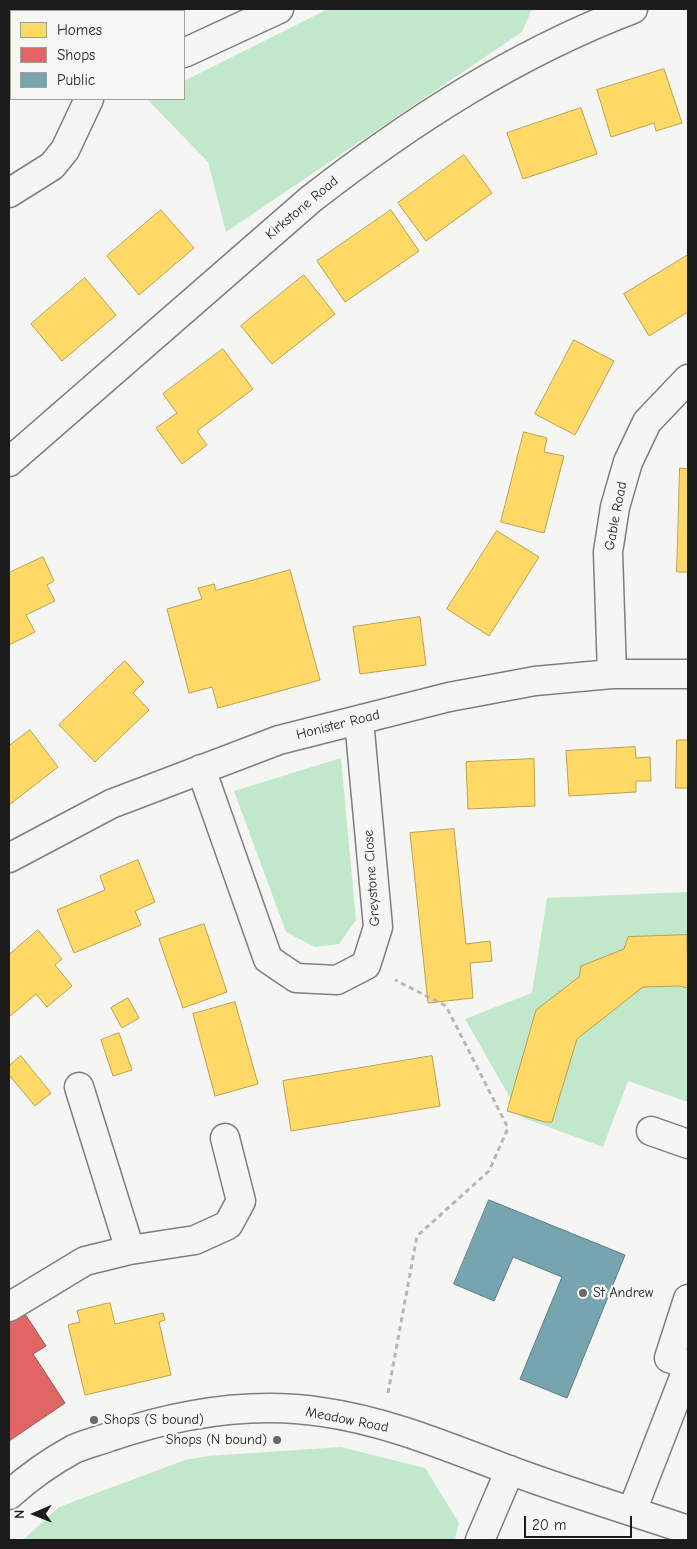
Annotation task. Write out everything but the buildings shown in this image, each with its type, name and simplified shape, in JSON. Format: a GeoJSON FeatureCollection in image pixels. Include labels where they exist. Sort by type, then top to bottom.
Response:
{"type":"FeatureCollection","features":[{"type":"Feature","properties":{"kind":"street"},"geometry":{"type":"LineString","coordinates":[[185,53],[279,9]]}},
{"type":"Feature","properties":{"kind":"street","name":"Kirkstone Road"},"geometry":{"type":"LineString","coordinates":[[9,462],[304,205],[362,159],[471,87],[581,18],[633,9]]}},
{"type":"Feature","properties":{"kind":"street"},"geometry":{"type":"LineString","coordinates":[[9,193],[52,166],[65,150],[89,100]]}},
{"type":"Feature","properties":{"kind":"street","name":"Gable Road"},"geometry":{"type":"LineString","coordinates":[[612,674],[608,552],[615,507],[628,462],[647,422],[688,379]]}},
{"type":"Feature","properties":{"kind":"street","name":"Honister Road"},"geometry":{"type":"LineString","coordinates":[[9,858],[110,804],[279,740],[449,696],[535,681],[612,674],[688,674]]}},
{"type":"Feature","properties":{"kind":"street","name":"Greystone Close"},"geometry":{"type":"LineString","coordinates":[[359,720],[378,927],[366,965]]}},
{"type":"Feature","properties":{"kind":"street"},"geometry":{"type":"LineString","coordinates":[[201,769],[268,959],[296,978],[337,980],[366,965]]}},
{"type":"Feature","properties":{"kind":"street"},"geometry":{"type":"LineString","coordinates":[[79,1087],[130,1250]]}},
{"type":"Feature","properties":{"kind":"street"},"geometry":{"type":"LineString","coordinates":[[651,1131],[688,1144]]}},
{"type":"Feature","properties":{"kind":"street"},"geometry":{"type":"LineString","coordinates":[[9,1307],[85,1261],[130,1250],[195,1240],[228,1225],[241,1201],[225,1138]]}},
{"type":"Feature","properties":{"kind":"street"},"geometry":{"type":"LineString","coordinates":[[632,1511],[688,1366],[669,1358],[688,1299]]}},
{"type":"Feature","properties":{"kind":"street","name":"Meadow Road"},"geometry":{"type":"LineString","coordinates":[[9,1494],[34,1472],[75,1449],[173,1419],[215,1412],[274,1408],[322,1412],[382,1425],[441,1443],[510,1470],[688,1530]]}},
{"type":"Feature","properties":{"kind":"street"},"geometry":{"type":"LineString","coordinates":[[480,1540],[510,1470]]}},
{"type":"Feature","properties":{"kind":"path"},"geometry":{"type":"LineString","coordinates":[[366,965],[446,1006],[508,1128],[489,1171],[417,1236],[382,1425]]}},
{"type":"Feature","properties":{"kind":"green space"},"geometry":{"type":"Polygon","coordinates":[[[328,9],[532,9],[522,32],[226,232],[208,162],[148,100],[185,100],[185,80],[328,9]]]}},
{"type":"Feature","properties":{"kind":"green space"},"geometry":{"type":"Polygon","coordinates":[[[341,758],[356,920],[339,944],[315,947],[286,932],[234,791],[341,758]]]}},
{"type":"Feature","properties":{"kind":"green space"},"geometry":{"type":"Polygon","coordinates":[[[688,892],[688,1102],[628,1081],[603,1147],[521,1117],[465,1019],[532,993],[547,898],[688,892]]]}},
{"type":"Feature","properties":{"kind":"green space"},"geometry":{"type":"Polygon","coordinates":[[[341,1447],[425,1468],[459,1523],[455,1540],[23,1540],[59,1507],[185,1460],[208,1456],[341,1447]]]}},
{"type":"Feature","properties":{"kind":"place","name":"St Andrew"},"geometry":{"type":"Point","coordinates":[583,1293]}},
{"type":"Feature","properties":{"kind":"place","name":"Shops (S bound)"},"geometry":{"type":"Point","coordinates":[94,1420]}},
{"type":"Feature","properties":{"kind":"place","name":"Shops (N bound)"},"geometry":{"type":"Point","coordinates":[277,1440]}}]}
